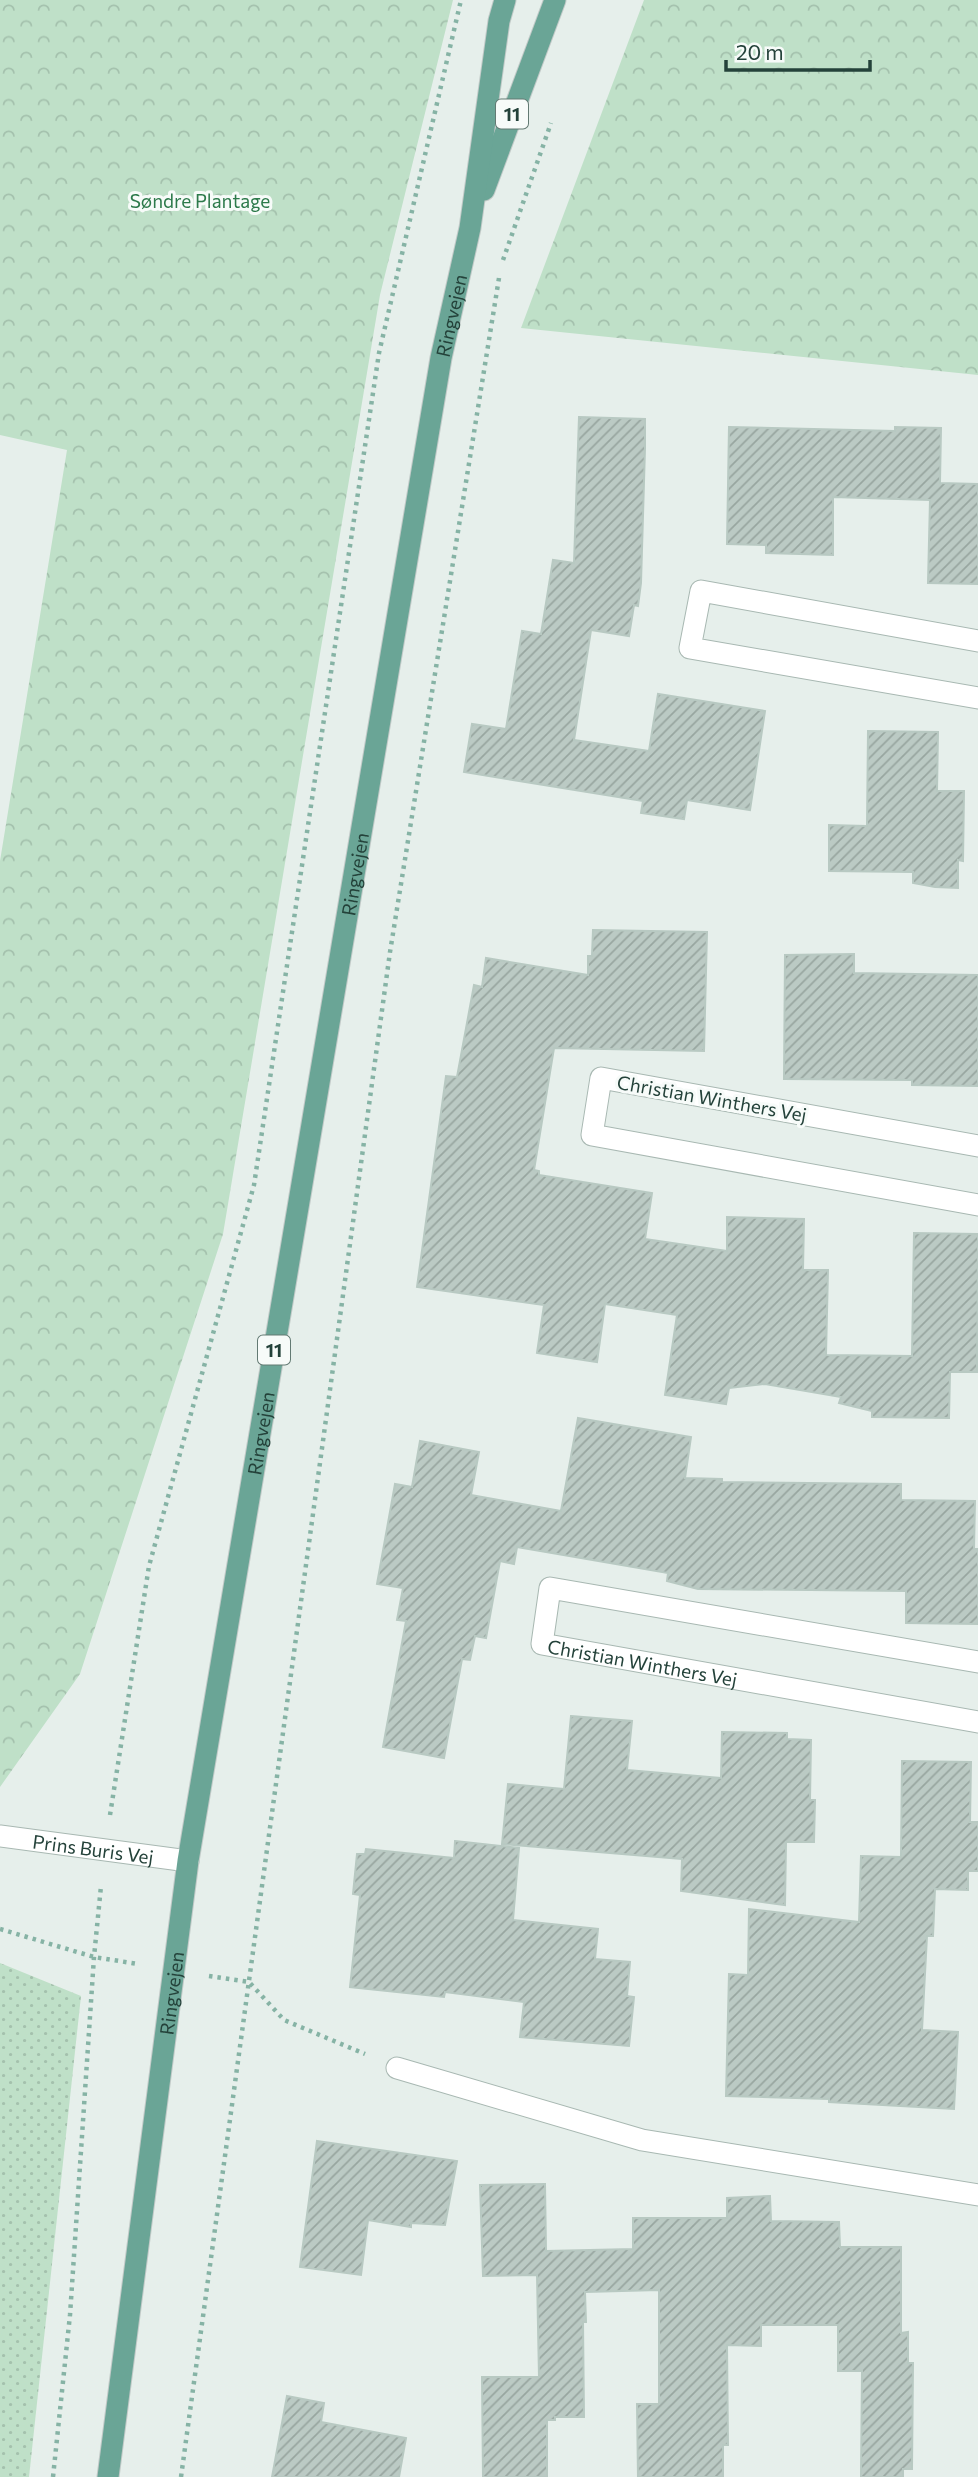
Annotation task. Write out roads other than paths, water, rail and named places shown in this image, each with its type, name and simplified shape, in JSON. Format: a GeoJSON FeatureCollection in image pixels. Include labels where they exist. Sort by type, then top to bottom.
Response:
{"type":"FeatureCollection","features":[{"type":"Feature","properties":{"kind":"main road","name":"Ringvejen"},"geometry":{"type":"LineString","coordinates":[[108,2477],[188,1861],[441,358],[470,228],[499,21],[505,0]]}},
{"type":"Feature","properties":{"kind":"main road","name":"Ringvejen"},"geometry":{"type":"LineString","coordinates":[[470,228],[555,0]]}},
{"type":"Feature","properties":{"kind":"street"},"geometry":{"type":"LineString","coordinates":[[978,641],[701,591],[690,648],[978,698]]}},
{"type":"Feature","properties":{"kind":"street","name":"Christian Winthers Vej"},"geometry":{"type":"LineString","coordinates":[[978,1146],[601,1077],[592,1135],[978,1205]]}},
{"type":"Feature","properties":{"kind":"street","name":"Christian Winthers Vej"},"geometry":{"type":"LineString","coordinates":[[978,1662],[550,1588],[542,1644],[978,1722]]}},
{"type":"Feature","properties":{"kind":"street","name":"Prins Buris Vej"},"geometry":{"type":"LineString","coordinates":[[0,1836],[58,1846],[105,1849],[188,1861]]}},
{"type":"Feature","properties":{"kind":"street"},"geometry":{"type":"LineString","coordinates":[[397,2068],[642,2140],[978,2196]]}},
{"type":"Feature","properties":{"kind":"park label","name":"Søndre Plantage"},"geometry":{"type":"Point","coordinates":[200,200]}}]}
